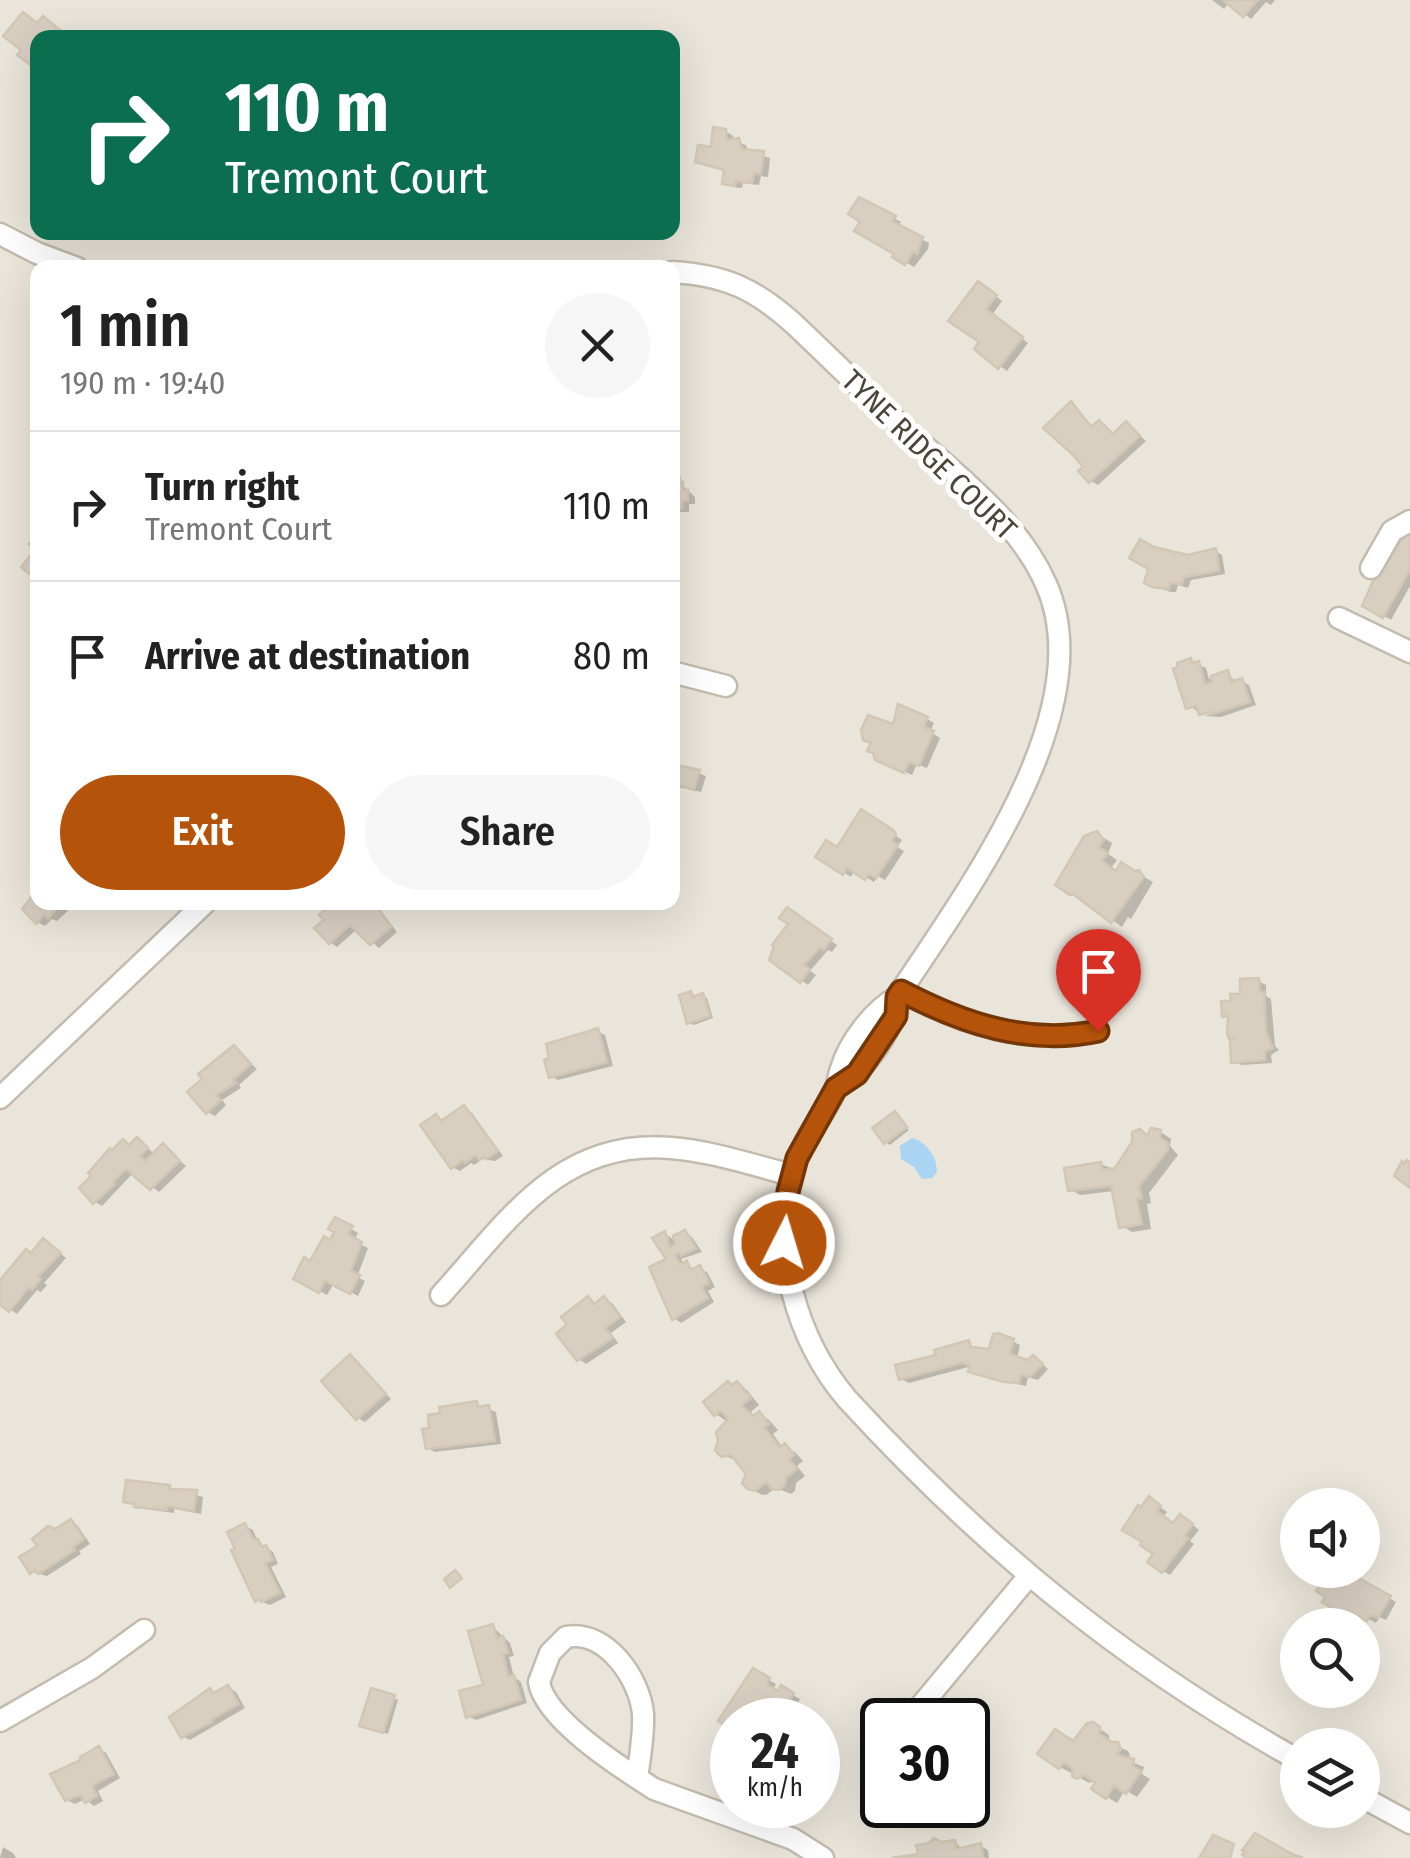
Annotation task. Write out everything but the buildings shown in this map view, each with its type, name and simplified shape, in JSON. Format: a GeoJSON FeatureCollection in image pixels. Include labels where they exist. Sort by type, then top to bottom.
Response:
{"type":"FeatureCollection","features":[{"type":"Feature","properties":{"kind":"street"},"geometry":{"type":"LineString","coordinates":[[0,234],[59,260]]}},
{"type":"Feature","properties":{"kind":"street","name":"TYNE RIDGE COURT"},"geometry":{"type":"LineString","coordinates":[[680,273],[737,284],[764,298],[988,504],[1027,552],[1055,608],[1060,651],[1046,734],[1035,765],[984,861],[899,994],[896,1016],[857,1074],[836,1088],[808,1136],[792,1175],[785,1214],[787,1264],[804,1322],[832,1379],[886,1440],[1028,1577],[1159,1676],[1280,1749]]}},
{"type":"Feature","properties":{"kind":"street"},"geometry":{"type":"LineString","coordinates":[[1370,568],[1392,531],[1410,521]]}},
{"type":"Feature","properties":{"kind":"street"},"geometry":{"type":"LineString","coordinates":[[1338,618],[1410,651]]}},
{"type":"Feature","properties":{"kind":"street"},"geometry":{"type":"LineString","coordinates":[[680,674],[726,686]]}},
{"type":"Feature","properties":{"kind":"street"},"geometry":{"type":"LineString","coordinates":[[0,1098],[198,910]]}},
{"type":"Feature","properties":{"kind":"street"},"geometry":{"type":"LineString","coordinates":[[899,994],[1010,1033],[1061,1037],[1098,1031]]}},
{"type":"Feature","properties":{"kind":"street"},"geometry":{"type":"LineString","coordinates":[[441,1295],[532,1196],[564,1170],[596,1155],[632,1147],[676,1148],[792,1175]]}},
{"type":"Feature","properties":{"kind":"street"},"geometry":{"type":"LineString","coordinates":[[927,1698],[1028,1577]]}},
{"type":"Feature","properties":{"kind":"street"},"geometry":{"type":"LineString","coordinates":[[0,1721],[92,1668],[144,1630]]}},
{"type":"Feature","properties":{"kind":"street"},"geometry":{"type":"LineString","coordinates":[[636,1778],[643,1716],[633,1682],[616,1658],[595,1640],[566,1637],[544,1666],[539,1682],[542,1696],[565,1721],[636,1778],[668,1796],[793,1838],[823,1858]]}},
{"type":"Feature","properties":{"kind":"street"},"geometry":{"type":"LineString","coordinates":[[1380,1806],[1410,1823]]}},
{"type":"Feature","properties":{"kind":"shaded area"},"geometry":{"type":"Polygon","coordinates":[[[0,0],[1410,0],[1410,1858],[0,1858],[0,0]]]}},
{"type":"Feature","properties":{"kind":"water"},"geometry":{"type":"Polygon","coordinates":[[[912,1138],[933,1156],[937,1172],[932,1178],[922,1179],[914,1167],[901,1159],[900,1146],[912,1138]]]}},
{"type":"Feature","properties":{"kind":"route"},"geometry":{"type":"LineString","coordinates":[[784,1243],[788,1192],[797,1158],[836,1088],[857,1074],[896,1016],[901,991],[963,1019],[1010,1033],[1061,1037],[1098,1031]]}}]}
